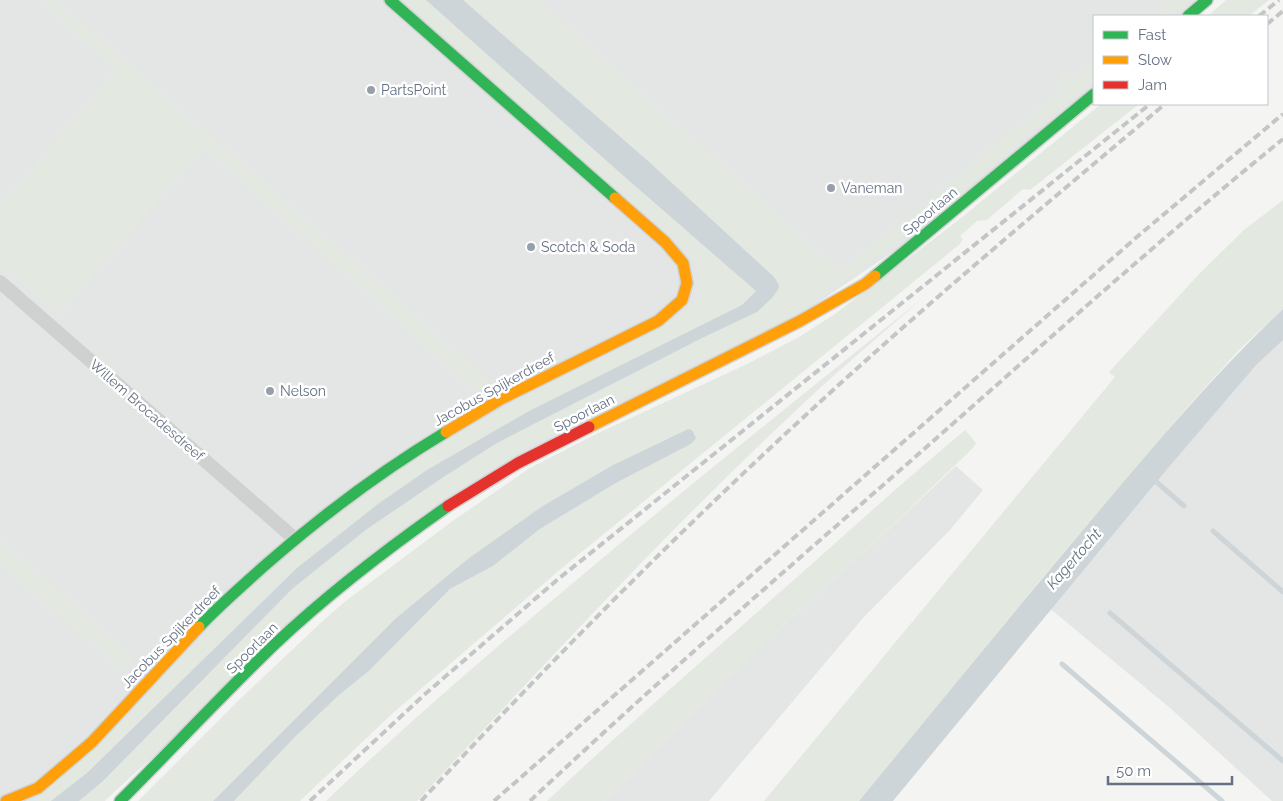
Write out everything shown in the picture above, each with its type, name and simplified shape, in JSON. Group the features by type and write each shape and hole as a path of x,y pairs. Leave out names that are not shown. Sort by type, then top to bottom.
{"street":[{"name":"Jacobus Spijkerdreef","path":"6,801 38,788 92,742 217,608 294,538 365,485 408,454 501,399 658,321 682,300 687,283 683,263 665,242 390,0"},
{"path":"1189,15 1207,0"},
{"name":"Spoorlaan","path":"120,801 276,643 356,574 402,538 453,503 518,464 800,321 865,284 1093,95"},
{"name":"Willem Brocadesdreef","path":"0,282 294,538"}],"shaded area":[{"path":"0,0 1203,0 1184,15 1093,15 1093,91 931,226 794,319 405,531 104,801 0,801"},
{"path":"39,0 54,0 488,380 477,392 205,147 59,314 0,266 0,206 117,70"},
{"path":"401,0 426,0 756,291 742,305 531,410 427,470 378,504 297,568 87,773 51,801 33,801 82,757 244,591 300,542 431,447 680,314 694,303 701,283 696,262 673,239"},
{"path":"463,0 536,0 841,272 1065,87 1057,77 1064,69 1073,77 1093,62 1093,81 910,235 823,296 788,318 520,451 378,543 331,580 266,640 105,801 79,801 103,781 292,589 367,529 497,443 704,337 757,312 774,277 648,161"},
{"path":"1173,0 1190,0 1171,15 1153,15"},
{"path":"1226,0 1269,0 1250,15 1209,15"},
{"path":"1100,105 1138,105 1030,190 1023,189 987,220 977,221 960,236 963,239 960,244 562,568 394,712 300,801 234,801 295,737 338,696 370,670 450,589 493,566 540,529 616,483 691,444 688,429 611,466 541,507 469,558 396,618 213,801 138,801 239,700 326,618 347,600 454,520 530,468 592,436 747,364 799,337 835,314 956,222"},
{"path":"1283,200 1283,309 1239,350 1191,403 1042,578 859,801 764,801 1115,377 1109,372 1201,272 1244,230"},
{"path":"923,298 818,390 704,499 417,801 326,801 417,717 542,609 703,475"},
{"path":"1283,331 1283,801 1272,801 1170,708 1036,597"},
{"path":"965,430 976,443 973,448 872,545 787,621 604,801 547,801 602,749"},
{"path":"956,466 983,490 950,530 863,618 709,801 604,801 787,621"},
{"path":"0,539 134,660 121,669 0,563"}],"water":[{"path":"426,0 463,0 648,161 774,277 779,288 772,298 757,312 704,337 497,443 367,529 292,589 103,781 79,801 51,801 87,773 297,568 378,504 427,470 529,411 742,305 756,291"},
{"name":"Kagertocht","path":"1283,309 1283,340 1257,364 1168,468 893,801 859,801 1155,445 1230,362"},
{"path":"688,429 692,430 696,438 691,444 616,483 540,529 493,566 450,589 370,670 338,696 295,737 234,801 213,801 396,618 469,558 541,507 611,466"}],"waterway":[{"path":"1152,478 1184,506"},
{"path":"1213,531 1283,592"},
{"path":"1110,613 1283,761"},
{"path":"1062,664 1222,801"}],"railway":[{"path":"1260,15 1279,0"},
{"path":"1268,23 1283,11"},
{"path":"310,801 424,695 557,580 1149,105"},
{"path":"421,801 610,603 758,460 940,295 1164,105"},
{"path":"494,801 1138,236 1283,114"},
{"path":"530,801 763,590 1140,260 1283,139"}],"traffic: fast":[{"path":"390,0 615,198"},
{"path":"1189,15 1207,0"},
{"path":"875,276 1093,95"},
{"path":"199,627 222,604 306,530 375,479 446,432"},
{"path":"120,801 295,625 359,572 448,506"}],"traffic: slow":[{"path":"446,432 501,399 658,321 682,300 687,283 683,263 665,242 615,198"},
{"path":"589,427 800,321 865,284 875,276"},
{"path":"6,801 38,788 92,742 199,627"}],"traffic: jam":[{"path":"448,506 518,463 589,427"}],"place":[{"name":"PartsPoint","path":"371,90"},
{"name":"Vaneman","path":"831,188"},
{"name":"Scotch & Soda","path":"531,247"},
{"name":"Nelson","path":"270,391"}]}
